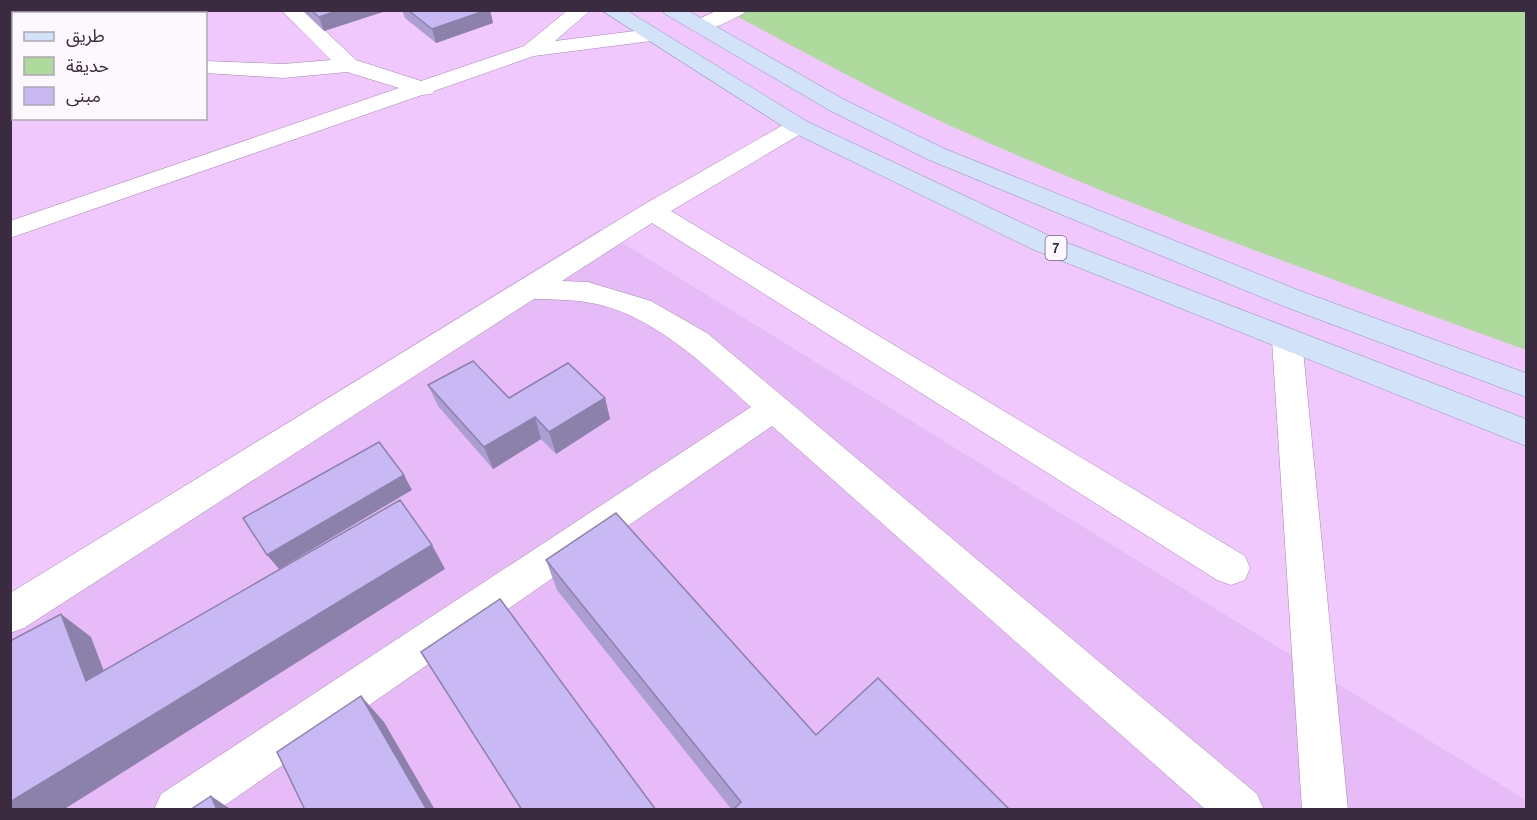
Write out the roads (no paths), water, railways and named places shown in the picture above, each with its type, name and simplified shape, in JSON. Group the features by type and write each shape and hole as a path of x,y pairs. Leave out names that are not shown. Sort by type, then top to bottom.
{"main road":[{"name":"7","path":"611,10 798,126 1042,243 1527,433"},
{"path":"672,10 837,105 936,154 1293,299 1527,385"}],"street":[{"path":"291,10 348,65"},
{"path":"531,50 581,10"},
{"path":"699,26 736,10"},
{"path":"10,230 531,50 651,35"},
{"path":"207,67 283,71 348,65 424,88"},
{"path":"10,615 652,211 798,126"},
{"path":"652,211 1231,568"},
{"path":"528,289 588,291 640,308 696,341 1241,810"},
{"path":"1287,340 1326,810"},
{"path":"177,810 774,408"}]}
